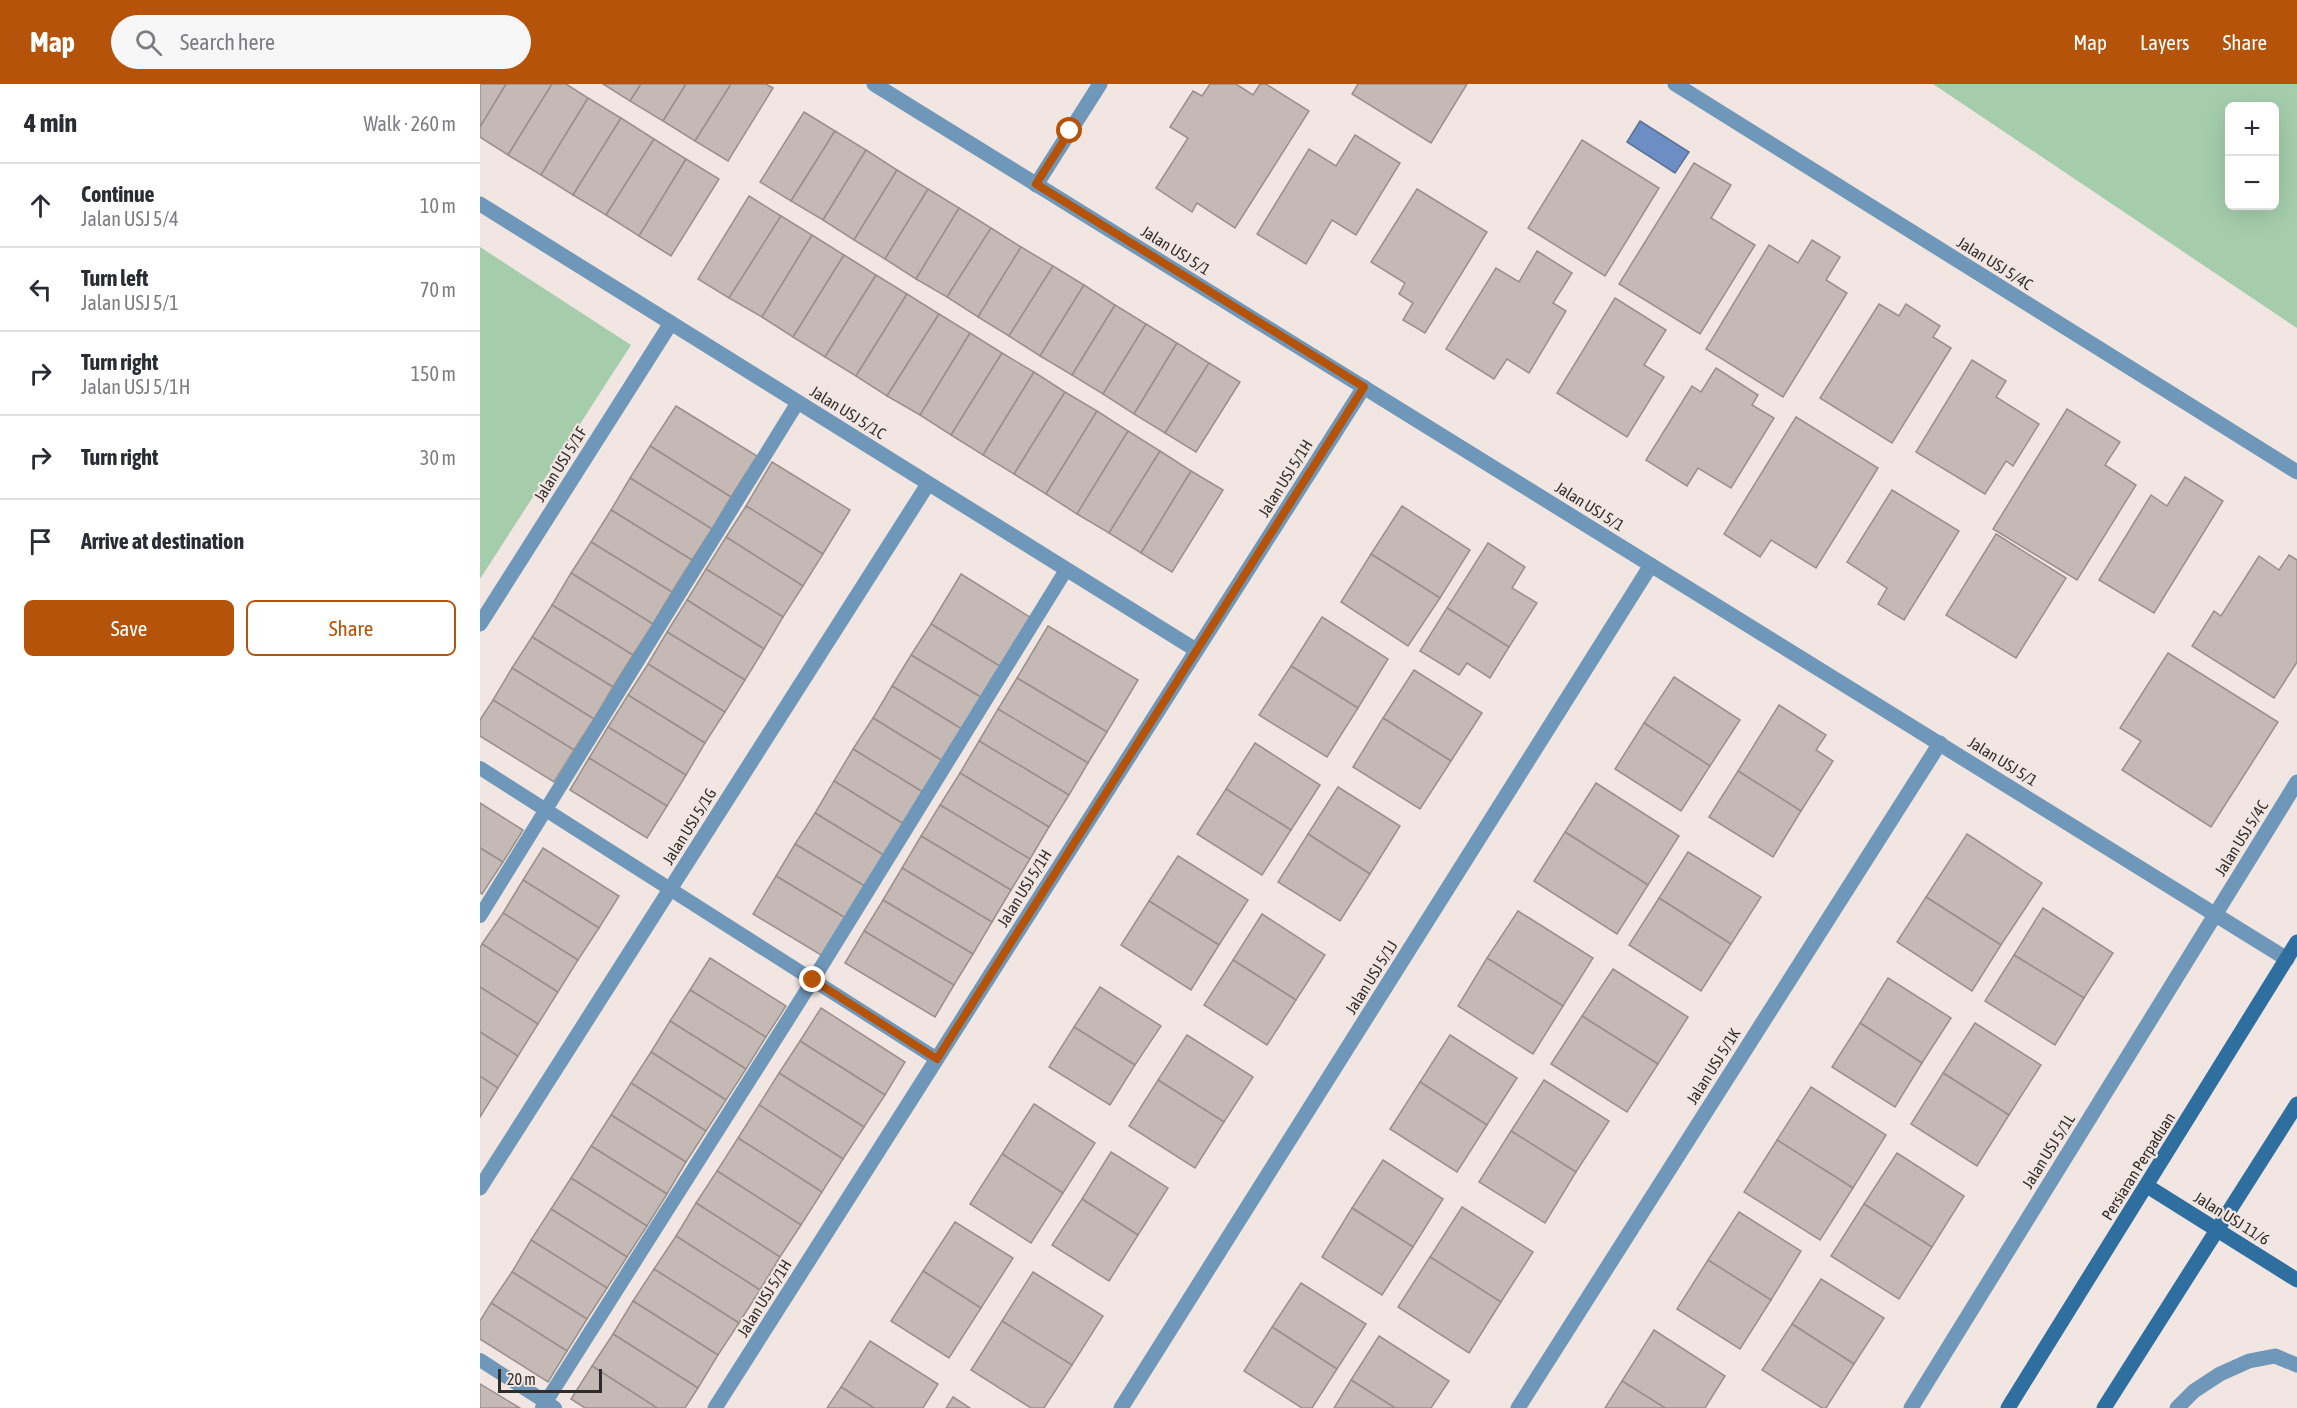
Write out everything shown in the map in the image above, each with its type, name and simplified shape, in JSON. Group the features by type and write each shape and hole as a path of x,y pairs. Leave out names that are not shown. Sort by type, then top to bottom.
{"main road":[{"name":"Persiaran Perpaduan","path":"2008,1408 2297,942"},
{"path":"2104,1408 2297,1104"},
{"name":"Jalan USJ 11/6","path":"2147,1186 2297,1280"}],"street":[{"name":"Jalan USJ 5/1","path":"874,84 2287,959"},
{"path":"1036,184 1100,84"},
{"name":"Jalan USJ 5/4C","path":"1675,84 2297,472"},
{"name":"Jalan USJ 5/1C","path":"480,204 1196,651"},
{"name":"Jalan USJ 5/1F","path":"480,624 671,323"},
{"name":"Jalan USJ 5/1H","path":"716,1408 1364,387"},
{"name":"Jalan USJ 5/1G","path":"480,1188 928,484"},
{"name":"Jalan USJ 5/1J","path":"1121,1408 1651,565"},
{"name":"Jalan USJ 5/1K","path":"1518,1408 1940,743"},
{"name":"Jalan USJ 5/4C","path":"2215,913 2297,782"},
{"name":"Jalan USJ 5/1L","path":"1911,1408 2215,913"},
{"path":"2177,1408 2194,1391 2220,1374 2249,1362 2275,1356 2297,1365"}],"lane":[{"path":"480,916 798,402"},
{"path":"480,1360 548,1406 1066,570"},
{"path":"480,768 937,1059"}],"green space":[{"path":"1933,84 2297,84 2297,328"},
{"path":"480,247 631,345 480,579"}],"water":[{"path":"1640,121 1689,152 1675,173 1627,142"}],"building":[{"path":"480,84 506,84 480,127"},
{"path":"506,84 552,84 508,155 480,137 480,127"},
{"path":"552,84 566,84 588,98 541,175 508,155"},
{"path":"603,84 641,84 630,101"},
{"path":"641,84 686,84 663,121 630,101"},
{"path":"686,84 731,84 695,141 663,121"},
{"path":"731,84 766,84 773,88 728,161 695,141"},
{"path":"1210,84 1236,84 1253,95 1260,84 1266,84 1309,111 1235,228 1197,203 1192,212 1156,188 1188,138 1170,127 1193,91 1202,96"},
{"path":"1358,84 1467,84 1431,143 1352,94"},
{"path":"588,98 621,118 573,195 541,175"},
{"path":"804,112 835,131 791,201 760,182"},
{"path":"621,118 654,139 606,215 573,195"},
{"path":"835,131 866,150 823,220 791,201"},
{"path":"1355,135 1400,163 1356,235 1332,220 1306,264 1257,234 1309,149 1336,166"},
{"path":"654,139 686,159 639,236 606,215"},
{"path":"1582,140 1659,188 1605,276 1528,228"},
{"path":"866,150 897,170 854,240 823,220"},
{"path":"686,159 719,179 671,256 639,236"},
{"path":"1694,163 1731,185 1711,218 1755,245 1700,334 1619,284"},
{"path":"897,170 928,189 885,259 854,240"},
{"path":"928,189 959,208 916,279 885,259"},
{"path":"1417,189 1487,232 1425,333 1403,320 1413,303 1399,294 1405,283 1371,262"},
{"path":"749,196 781,216 729,298 698,279"},
{"path":"959,208 991,228 947,297 916,279"},
{"path":"781,216 812,235 762,317 729,298"},
{"path":"991,228 1021,247 978,317 947,297"},
{"path":"812,235 844,255 793,337 762,317"},
{"path":"1812,240 1840,257 1826,280 1847,293 1783,397 1706,349 1769,245 1798,263"},
{"path":"1021,247 1053,266 1009,336 978,317"},
{"path":"1537,251 1572,273 1553,303 1566,311 1529,373 1507,359 1494,379 1446,349 1496,268 1519,282"},
{"path":"844,255 876,275 825,357 793,337"},
{"path":"1053,266 1084,285 1040,356 1009,336"},
{"path":"876,275 907,294 856,376 825,357"},
{"path":"1084,285 1115,305 1072,375 1040,356"},
{"path":"907,294 939,314 887,396 856,376"},
{"path":"1615,298 1666,330 1644,365 1664,377 1627,437 1557,393"},
{"path":"1879,304 1899,316 1906,304 1940,326 1933,337 1951,348 1892,443 1820,398"},
{"path":"1115,305 1146,324 1103,394 1072,375"},
{"path":"939,314 970,333 920,415 887,396"},
{"path":"1146,324 1177,343 1134,414 1103,394"},
{"path":"970,333 1002,353 951,435 920,415"},
{"path":"1177,343 1209,363 1165,433 1134,414"},
{"path":"1002,353 1034,372 983,455 951,435"},
{"path":"1972,360 2006,381 1996,397 2039,424 2013,466 2006,461 1985,494 1916,452"},
{"path":"1209,363 1240,382 1196,452 1165,433"},
{"path":"1716,368 1758,395 1752,405 1774,418 1731,488 1698,468 1687,486 1646,460 1692,386 1701,392"},
{"path":"1034,372 1065,392 1014,474 983,455"},
{"path":"1065,392 1097,411 1046,494 1014,474"},
{"path":"676,406 757,456 731,497 650,446"},
{"path":"2067,409 2120,442 2105,465 2136,485 2077,580 1993,529"},
{"path":"1097,411 1128,431 1077,514 1046,494"},
{"path":"1796,417 1878,468 1816,568 1771,540 1760,557 1724,534"},
{"path":"1128,431 1160,451 1109,533 1077,514"},
{"path":"650,446 731,497 712,529 630,478"},
{"path":"1160,451 1191,471 1141,553 1109,533"},
{"path":"772,462 850,510 823,554 746,506"},
{"path":"1191,471 1223,490 1172,572 1141,553"},
{"path":"2185,477 2223,501 2154,613 2099,580 2151,495 2167,506"},
{"path":"630,478 712,529 692,560 611,510"},
{"path":"1892,490 1959,531 1904,620 1878,604 1887,588 1847,562"},
{"path":"746,506 823,554 803,586 726,537"},
{"path":"1402,506 1470,550 1440,598 1371,554"},
{"path":"611,510 692,560 672,592 591,542"},
{"path":"1996,534 2066,578 2016,658 1946,615"},
{"path":"726,537 803,586 783,617 706,569"},
{"path":"591,542 672,592 653,624 571,573"},
{"path":"1488,543 1525,567 1512,588 1537,603 1509,647 1447,608"},
{"path":"1371,554 1440,598 1408,646 1341,602"},
{"path":"2289,555 2297,560 2297,662 2274,698 2192,646 2214,611 2221,616 2259,556 2279,570"},
{"path":"706,569 783,617 764,649 687,600"},
{"path":"571,573 653,624 633,655 552,605"},
{"path":"961,574 1033,619 1003,668 931,624"},
{"path":"687,600 764,649 745,680 667,632"},
{"path":"552,605 633,655 613,687 532,637"},
{"path":"1447,608 1509,647 1490,678 1467,663 1459,675 1420,651"},
{"path":"1322,617 1388,659 1358,708 1291,666"},
{"path":"931,624 1003,668 984,699 911,655"},
{"path":"1048,626 1138,680 1107,732 1017,678"},
{"path":"667,632 745,680 725,712 648,664"},
{"path":"532,637 613,687 594,719 512,668"},
{"path":"2168,653 2278,722 2211,827 2122,770 2141,741 2120,728"},
{"path":"911,655 984,699 965,731 892,686"},
{"path":"648,664 725,712 705,743 628,695"},
{"path":"1291,666 1358,708 1327,757 1259,715"},
{"path":"512,668 594,719 574,750 493,700"},
{"path":"1414,670 1482,713 1451,761 1383,718"},
{"path":"1674,677 1740,720 1710,766 1644,723"},
{"path":"1017,678 1107,732 1088,763 998,709"},
{"path":"892,686 965,731 946,763 873,718"},
{"path":"628,695 705,743 686,775 608,727"},
{"path":"493,700 574,750 554,782 480,736 480,720"},
{"path":"1779,705 1826,735 1816,750 1833,761 1801,811 1738,771"},
{"path":"998,709 1088,763 1069,795 979,741"},
{"path":"873,718 946,763 926,794 853,749"},
{"path":"1383,718 1451,761 1420,809 1353,767"},
{"path":"1644,723 1710,766 1681,811 1615,769"},
{"path":"608,727 686,775 667,806 589,758"},
{"path":"979,741 1069,795 1049,827 960,773"},
{"path":"1255,743 1320,785 1291,830 1226,789"},
{"path":"853,749 926,794 907,826 834,781"},
{"path":"589,758 667,806 647,838 570,790"},
{"path":"1738,771 1801,811 1773,857 1709,817"},
{"path":"960,773 1049,827 1030,859 940,805"},
{"path":"834,781 907,826 887,857 815,813"},
{"path":"1596,783 1679,836 1648,885 1565,832"},
{"path":"1338,787 1400,826 1370,874 1308,834"},
{"path":"1226,789 1291,830 1262,875 1197,834"},
{"path":"480,803 523,830 503,862 480,848"},
{"path":"940,805 1030,859 1011,890 921,836"},
{"path":"815,813 887,857 868,888 795,844"},
{"path":"1565,832 1648,885 1617,934 1534,881"},
{"path":"1308,834 1370,874 1340,921 1278,882"},
{"path":"1967,834 2042,883 2001,945 1926,897"},
{"path":"921,836 1011,890 992,922 902,868"},
{"path":"795,844 868,888 849,920 776,876"},
{"path":"480,848 503,862 482,894 480,893"},
{"path":"543,848 619,896 599,928 523,880"},
{"path":"1688,852 1761,897 1731,944 1659,898"},
{"path":"1178,856 1248,900 1219,945 1149,901"},
{"path":"902,868 992,922 973,954 883,900"},
{"path":"776,876 849,920 826,958 753,914"},
{"path":"523,880 599,928 578,960 503,913"},
{"path":"1926,897 2001,945 1972,991 1897,942"},
{"path":"1659,898 1731,944 1701,991 1629,945"},
{"path":"883,900 973,954 954,985 864,931"},
{"path":"1149,901 1219,945 1191,990 1121,945"},
{"path":"2043,908 2113,953 2084,998 2014,955"},
{"path":"1518,911 1593,958 1563,1006 1487,958"},
{"path":"503,913 578,960 558,992 482,944"},
{"path":"1262,914 1325,955 1296,1000 1233,960"},
{"path":"864,931 954,985 935,1017 845,963"},
{"path":"482,944 558,992 538,1024 480,987 480,948"},
{"path":"2014,955 2084,998 2055,1045 1985,1001"},
{"path":"710,958 786,1006 766,1037 690,990"},
{"path":"1487,958 1563,1006 1533,1054 1458,1006"},
{"path":"1233,960 1296,1000 1267,1045 1204,1005"},
{"path":"1613,969 1688,1017 1658,1064 1582,1016"},
{"path":"1888,978 1951,1018 1922,1063 1860,1023"},
{"path":"480,987 538,1024 518,1056 480,1032"},
{"path":"1100,987 1161,1026 1135,1065 1074,1027"},
{"path":"690,990 766,1037 746,1069 670,1021"},
{"path":"821,1008 905,1062 885,1095 800,1041"},
{"path":"1582,1016 1658,1064 1627,1112 1551,1064"},
{"path":"670,1021 746,1069 726,1100 651,1052"},
{"path":"1860,1023 1922,1063 1895,1107 1832,1067"},
{"path":"1975,1023 2041,1065 2009,1115 1943,1073"},
{"path":"1074,1027 1135,1065 1110,1105 1049,1067"},
{"path":"480,1032 518,1056 498,1088 480,1076"},
{"path":"1187,1035 1253,1077 1224,1122 1158,1080"},
{"path":"1450,1035 1517,1078 1487,1125 1420,1082"},
{"path":"800,1041 885,1095 864,1127 779,1073"},
{"path":"651,1052 726,1100 706,1131 631,1083"},
{"path":"779,1073 864,1127 843,1159 759,1105"},
{"path":"1943,1073 2009,1115 1977,1166 1911,1124"},
{"path":"480,1076 498,1088 480,1117"},
{"path":"1158,1080 1224,1122 1195,1168 1129,1126"},
{"path":"1544,1080 1609,1121 1576,1172 1511,1131"},
{"path":"1420,1082 1487,1125 1457,1172 1390,1129"},
{"path":"631,1083 706,1131 686,1162 611,1115"},
{"path":"1811,1087 1886,1135 1853,1188 1777,1140"},
{"path":"1034,1104 1095,1143 1063,1193 1002,1154"},
{"path":"759,1105 843,1159 822,1192 738,1138"},
{"path":"611,1115 686,1162 667,1194 591,1146"},
{"path":"1511,1131 1576,1172 1545,1223 1479,1182"},
{"path":"738,1138 822,1192 801,1225 717,1171"},
{"path":"1777,1140 1853,1188 1820,1240 1744,1192"},
{"path":"591,1146 667,1194 647,1226 571,1178"},
{"path":"1111,1152 1168,1188 1138,1235 1082,1199"},
{"path":"1897,1153 1964,1196 1932,1247 1864,1204"},
{"path":"1002,1154 1063,1193 1031,1243 970,1204"},
{"path":"1383,1160 1443,1199 1413,1247 1352,1208"},
{"path":"717,1171 801,1225 780,1257 696,1203"},
{"path":"571,1178 647,1226 627,1257 551,1209"},
{"path":"1082,1199 1138,1235 1109,1281 1052,1245"},
{"path":"696,1203 780,1257 760,1290 676,1236"},
{"path":"1864,1204 1932,1247 1899,1299 1831,1256"},
{"path":"1462,1207 1533,1252 1501,1302 1430,1257"},
{"path":"1352,1208 1413,1247 1382,1295 1322,1257"},
{"path":"551,1209 627,1257 607,1288 531,1240"},
{"path":"1739,1212 1801,1251 1771,1300 1708,1260"},
{"path":"955,1222 1013,1258 981,1308 923,1271"},
{"path":"676,1236 760,1290 739,1323 654,1269"},
{"path":"531,1240 607,1288 587,1319 512,1272"},
{"path":"1430,1257 1501,1302 1469,1353 1398,1307"},
{"path":"1708,1260 1771,1300 1740,1349 1677,1309"},
{"path":"654,1269 739,1323 718,1355 633,1301"},
{"path":"923,1271 981,1308 949,1358 891,1321"},
{"path":"512,1272 587,1319 567,1351 491,1303"},
{"path":"1033,1272 1103,1316 1072,1365 1002,1321"},
{"path":"1821,1279 1884,1318 1854,1364 1792,1324"},
{"path":"1301,1283 1366,1324 1337,1369 1272,1327"},
{"path":"633,1301 718,1355 698,1388 613,1334"},
{"path":"491,1303 567,1351 548,1382 480,1339 480,1321"},
{"path":"1002,1321 1072,1365 1044,1408 1031,1408 971,1370"},
{"path":"1792,1324 1854,1364 1826,1408 1822,1408 1762,1370"},
{"path":"1272,1327 1337,1369 1312,1408 1302,1408 1244,1371"},
{"path":"1654,1330 1725,1376 1705,1408 1665,1408 1622,1381"},
{"path":"613,1334 698,1388 685,1408 657,1408 592,1366"},
{"path":"1379,1336 1449,1381 1431,1408 1395,1408 1351,1380"},
{"path":"870,1341 938,1384 923,1408 874,1408 841,1387"},
{"path":"592,1366 657,1408 585,1408 571,1399"},
{"path":"1351,1380 1395,1408 1334,1408"},
{"path":"1622,1381 1665,1408 1605,1408"},
{"path":"480,1384 520,1408 480,1408"},
{"path":"841,1387 874,1408 827,1408"},
{"path":"953,1397 970,1408 946,1408"}],"route":[{"path":"813,980 937,1059 1364,387 1036,184 1070,131"}]}
